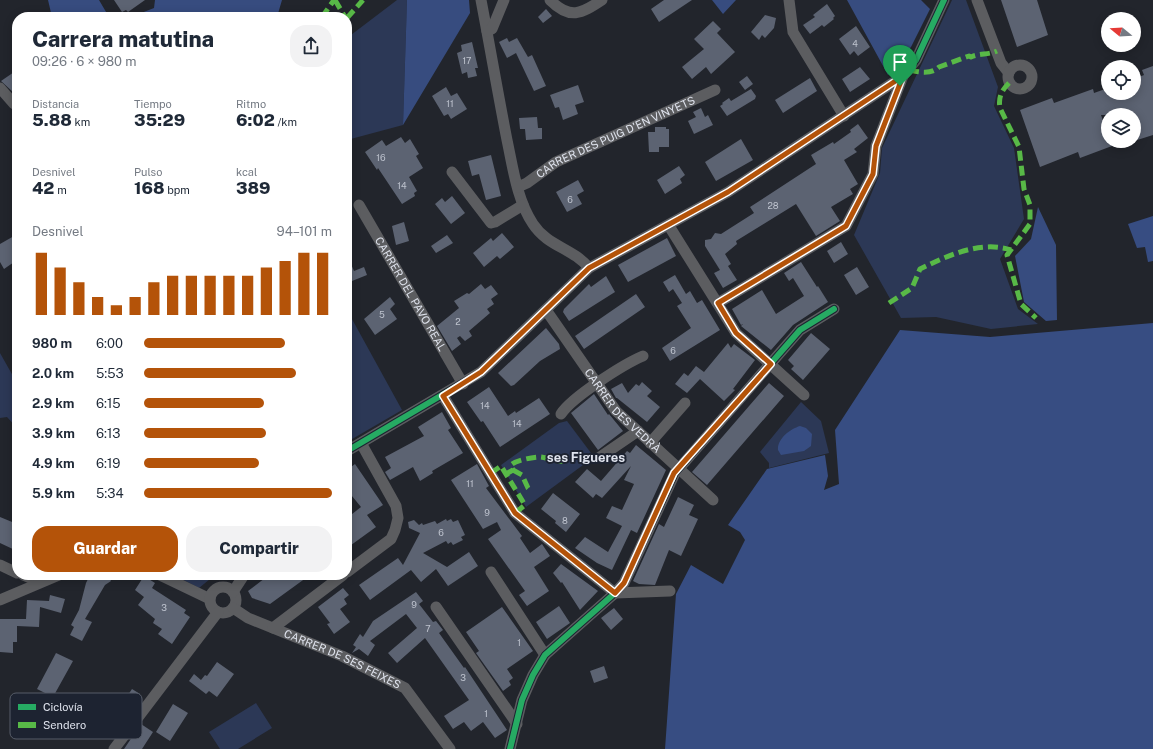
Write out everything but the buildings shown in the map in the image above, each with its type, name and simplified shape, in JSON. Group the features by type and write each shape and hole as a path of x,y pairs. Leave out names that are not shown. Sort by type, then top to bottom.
{"street":[{"path":"481,0 502,117 523,205 541,234 552,244 579,258 589,268"},
{"path":"487,30 492,30 504,0"},
{"path":"550,0 566,13 583,12 602,0"},
{"path":"789,0 794,32 844,116"},
{"path":"352,448 443,396 481,372 589,268 630,245 669,226 728,192 903,76 916,60 944,0"},
{"path":"977,0 1002,63 1008,73"},
{"path":"718,303 846,226 873,174 876,146 903,76"},
{"path":"0,88 12,102"},
{"name":"CARRER DES PUIG D'EN VINYETS","path":"518,186 527,183 556,162 715,90"},
{"path":"452,172 491,223 496,222 523,205"},
{"name":"CARRER DEL PAVO REAL","path":"359,205 463,384"},
{"path":"669,226 736,333 804,395"},
{"path":"510,749 522,700 533,675 545,655 615,593 624,583 674,473 800,330 834,309"},
{"name":"CARRER DES VEDRÀ","path":"546,310 616,411 712,500"},
{"path":"561,414 566,406 596,384 643,356"},
{"path":"443,396 515,513 615,593 670,591"},
{"path":"650,443 685,403"},
{"path":"600,457 638,432"},
{"path":"352,568 390,539 395,530 398,518 396,506 361,443"},
{"path":"0,565 12,571"},
{"path":"491,572 545,655"},
{"path":"35,580 40,582"},
{"path":"0,600 45,580"},
{"path":"170,580 210,599"},
{"path":"233,592 241,580"},
{"path":"273,628 336,580"},
{"path":"221,588 233,592 236,600 233,608 226,613 218,612 212,607 210,599 214,592 221,588"},
{"path":"436,607 517,724"},
{"name":"CARRER DE SES FEIXES","path":"233,608 248,618 342,656 405,688 450,749"},
{"path":"142,713 218,612"},
{"path":"114,749 122,739"}],"shaded area":[{"path":"48,0 99,0 106,12 51,12"},
{"path":"155,0 282,0 278,12 144,12 154,8"},
{"path":"397,0 407,0 403,125 352,139 352,34"},
{"path":"407,0 469,0 470,13 403,125"},
{"path":"712,0 736,0 723,14"},
{"path":"847,0 921,0 930,9 911,47 888,75"},
{"path":"952,0 966,0 998,87 994,106 1014,148 1024,219 1000,259 1018,309 1038,324 991,329 936,317 901,318 854,235 880,173 882,148"},
{"path":"1038,207 1056,245 1057,320 1046,321 1024,302 1015,256 1031,239"},
{"path":"1153,216 1153,261 1148,262 1145,247 1137,248 1128,224"},
{"path":"352,319 402,410 352,439"},
{"path":"1153,323 1153,749 665,749 676,594 691,565 723,584 745,540 740,532 728,525 767,469 825,455 828,476 824,490 839,484 835,430 900,330 990,337"},
{"path":"0,353 12,374 12,422 7,417 0,418"},
{"path":"801,402 821,421 829,453 769,468 769,463 760,452"},
{"path":"567,421 594,457 526,507 501,465 559,423"},
{"path":"800,426 806,428 812,434 811,446 804,451 781,455 778,450 778,446 782,438 792,429"},
{"path":"184,580 209,580 199,588"},
{"path":"256,703 272,728 238,749 220,749 209,732"}],"marked path":[{"path":"326,12 334,0"},
{"path":"335,0 342,12"},
{"path":"352,12 363,0"},
{"path":"909,70 929,72 969,56 971,57 997,51"},
{"path":"1009,83 1001,94 1000,108 1019,147 1024,189 1030,205 1030,224 1007,255 1021,304 1036,318"},
{"path":"889,303 912,288 920,269 941,259 976,248 999,247 1011,250"},
{"path":"506,474 513,470 511,465 513,463 525,459 541,457 563,461"},
{"path":"491,473 501,466 525,505 515,513"},
{"path":"513,470 522,475 531,491"}],"cycle path":[{"path":"352,448 481,372 589,268 728,192 903,76 916,60 944,0"},
{"path":"510,749 522,700 533,675 545,655 615,593 624,583 675,473 800,330 834,309"}],"district":[{"name":"ses Figueres","path":"586,457"}],"route":[{"path":"903,76 900,86 876,146 873,174 846,226 718,303 736,333 771,364 686,462 674,473 624,583 615,593 515,513 443,396 481,372 589,268 630,245 669,226 728,192 779,160 903,76"}]}
